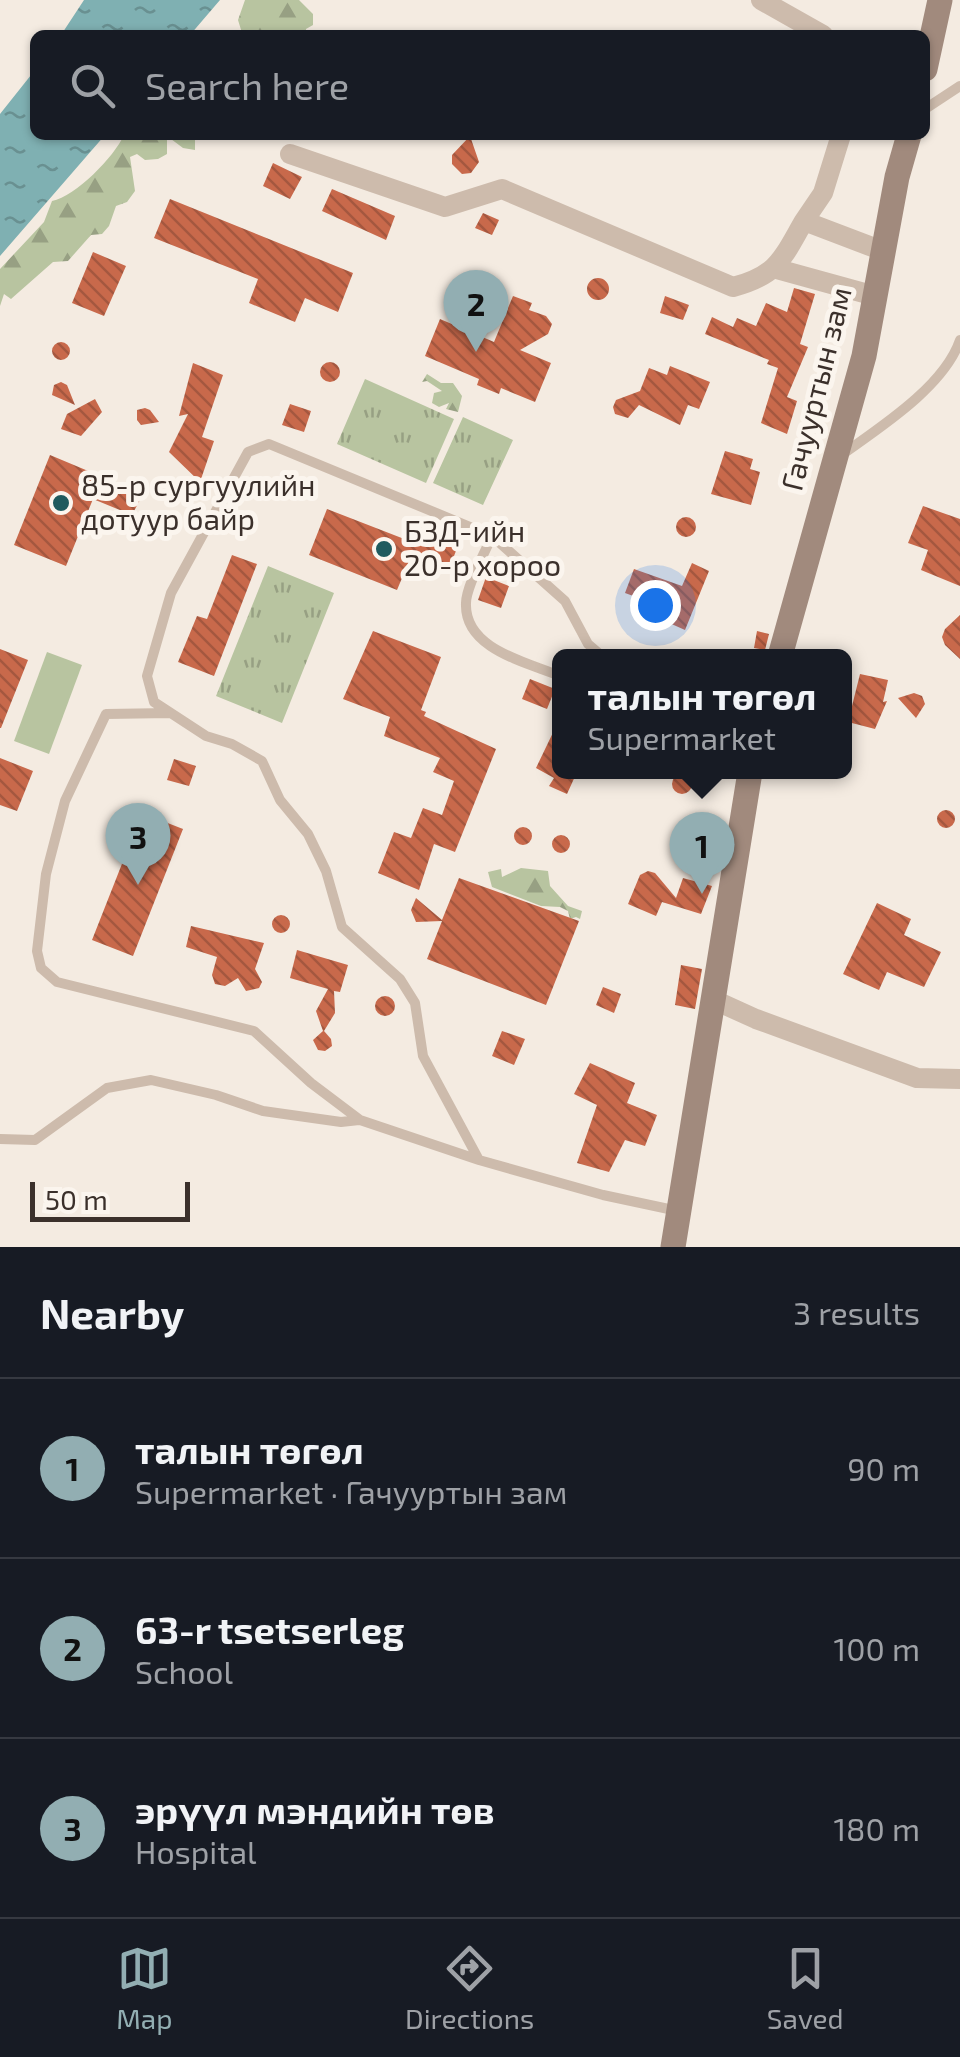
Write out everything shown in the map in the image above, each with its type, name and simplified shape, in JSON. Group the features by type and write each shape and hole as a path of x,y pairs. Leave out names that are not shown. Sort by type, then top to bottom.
{"main road":[{"path":"930,46 940,0"},
{"name":"Гачууртын зам","path":"782,649 864,356 897,177 908,140"},
{"path":"673,1247 749,779"}],"street":[{"path":"761,0 814,30"},
{"path":"290,154 445,207 502,189 733,287 777,269 823,194 839,140"},
{"path":"804,221 884,251"},
{"path":"777,269 875,296"},
{"path":"712,998 756,1020 918,1078 960,1080"}],"lane":[{"path":"930,106 960,86"},
{"path":"835,460 904,410 942,370 960,340"},
{"path":"478,1160 423,1056 415,1003 400,978 342,928 326,870 314,846 280,800 262,761 232,744 206,736 154,702 147,676 170,593 248,452 269,444 492,536 565,602 594,649"},
{"path":"492,536 466,602 475,634 496,650 552,673"},
{"path":"171,714 106,714 65,802 46,874 37,951 42,968 57,982 254,1031 360,1120 603,1196 679,1211"},
{"path":"0,1139 35,1140 107,1088 151,1080 216,1094 263,1111 341,1122 360,1120"}],"green space":[{"path":"245,0 299,0 313,14 313,25 306,30 241,30 238,20"},
{"path":"121,140 167,140 167,154 158,159 145,160 137,154 130,157 135,191 127,202 116,206 102,234 91,235 68,261 53,262 11,299 4,294 0,306 0,269 44,222 52,201 72,192 112,154"},
{"path":"172,140 195,140 195,150 183,148"},
{"path":"427,374 441,383 453,383 462,396 458,412 446,409 449,403 439,407 432,403 434,393 442,391 422,382"},
{"path":"365,379 454,419 426,483 337,444"},
{"path":"463,417 513,440 483,505 433,483"},
{"path":"268,566 334,593 282,723 216,696"},
{"path":"47,652 82,665 49,754 14,741"},
{"path":"521,868 548,871 550,886 568,906 582,911 580,919 570,919 568,911 560,907 541,906 492,887 488,872 501,869 502,877"}],"water":[{"path":"84,0 220,0 194,30 64,30"},
{"path":"30,76 30,140 101,140 0,256 0,114"}],"building":[{"path":"466,140 471,140 479,162 471,173 462,174 452,164 452,155"},
{"path":"273,163 302,177 290,199 263,186"},
{"path":"332,189 395,216 386,240 322,211"},
{"path":"170,199 353,273 338,312 305,298 295,322 249,303 258,279 154,238"},
{"path":"483,213 499,220 492,235 475,228"},
{"path":"93,252 126,266 104,316 72,303"},
{"path":"598,278 606,281 606,297 598,300 590,297 587,289 590,281"},
{"path":"794,288 815,294 800,344 808,347 787,397 797,401 787,434 761,423 778,368 767,364 769,360 705,334 712,317 733,327 737,318 756,326 766,303 787,312"},
{"path":"513,296 532,303 529,310 546,316 552,324 548,334 520,350 551,363 535,402 501,388 499,394 477,385 479,379 425,356 440,319 494,342"},
{"path":"665,296 689,305 683,320 660,313"},
{"path":"61,342 70,351 61,360 52,351"},
{"path":"330,362 340,372 330,382 320,372"},
{"path":"193,363 223,375 202,437 214,441 200,482 169,452 188,414 179,416"},
{"path":"670,366 710,382 699,409 688,405 680,425 639,405 628,418 615,414 616,400 640,391 649,368 667,375"},
{"path":"54,385 67,385 75,405 52,395"},
{"path":"95,399 102,412 81,436 61,429 67,414"},
{"path":"290,404 311,411 304,432 282,425"},
{"path":"145,408 159,422 141,425 137,410"},
{"path":"725,451 753,459 750,469 760,472 751,505 711,494"},
{"name":"85-р сургуулийн дотуур байр","path":"50,455 143,494 132,515 93,499 66,566 14,545"},
{"path":"923,506 960,519 960,586 921,570 928,550 908,543"},
{"name":"БЗД-ийн 20-р хороо","path":"327,509 412,542 421,522 461,538 447,574 410,559 397,590 309,555"},
{"path":"686,517 696,527 686,537 676,527"},
{"path":"232,555 257,564 214,676 178,662 197,616 207,619"},
{"path":"692,563 709,571 685,630 667,622 672,610 625,593 634,569 682,586"},
{"path":"486,577 509,586 501,608 478,600"},
{"path":"960,615 960,659 942,637"},
{"path":"373,631 441,657 421,710 426,712 424,716 496,749 455,852 434,844 419,890 378,873 394,832 411,838 423,808 442,815 454,781 433,772 440,758 384,736 390,717 343,699"},
{"path":"757,631 769,634 765,649 754,648"},
{"path":"0,649 28,660 1,728 0,728"},
{"path":"860,674 888,680 883,702 887,701 875,729 852,723"},
{"path":"530,679 552,688 547,709 522,699"},
{"path":"914,693 922,696 925,704 916,718 898,698"},
{"path":"552,735 552,777 536,768"},
{"path":"0,758 33,771 17,811 0,805"},
{"path":"174,759 196,766 189,786 167,780"},
{"path":"553,779 574,779 567,794 549,786"},
{"path":"674,779 690,779 689,791 675,791"},
{"path":"946,810 955,819 946,828 937,819"},
{"path":"142,813 183,829 133,956 92,940"},
{"path":"523,827 532,836 523,845 514,836"},
{"path":"561,835 570,844 561,853 552,844"},
{"path":"655,873 676,898 683,878 712,886 701,914 662,902 656,916 628,904 640,875"},
{"path":"459,878 579,921 546,1005 427,959 442,921 416,922 411,910 416,898 442,920"},
{"path":"877,903 911,919 904,935 941,952 924,987 887,972 879,990 843,974"},
{"path":"281,915 290,924 281,933 272,924"},
{"path":"191,926 264,943 255,969 262,982 259,988 246,991 238,978 225,986 215,984 212,975 217,957 186,947"},
{"path":"297,950 348,965 340,992 334,991 335,1013 324,1031 332,1046 325,1051 318,1050 313,1040 323,1031 316,1011 328,989 290,978"},
{"path":"681,965 702,969 695,1009 675,1005"},
{"path":"603,987 621,994 614,1013 596,1005"},
{"path":"385,996 395,1006 385,1016 375,1006"},
{"path":"502,1031 525,1039 514,1065 492,1056"},
{"path":"590,1063 635,1083 627,1103 657,1115 645,1146 625,1140 609,1172 577,1163 597,1105 574,1094"}],"place":[{"name":"63-r tsetserleg","path":"476,352"},
{"name":"85-р сургуулийн дотуур байр","path":"61,503"},
{"name":"БЗД-ийн 20-р хороо","path":"384,549"},
{"name":"эрүүл мэндийн төв","path":"138,885"},
{"name":"талын төгөл","path":"702,894"}]}
